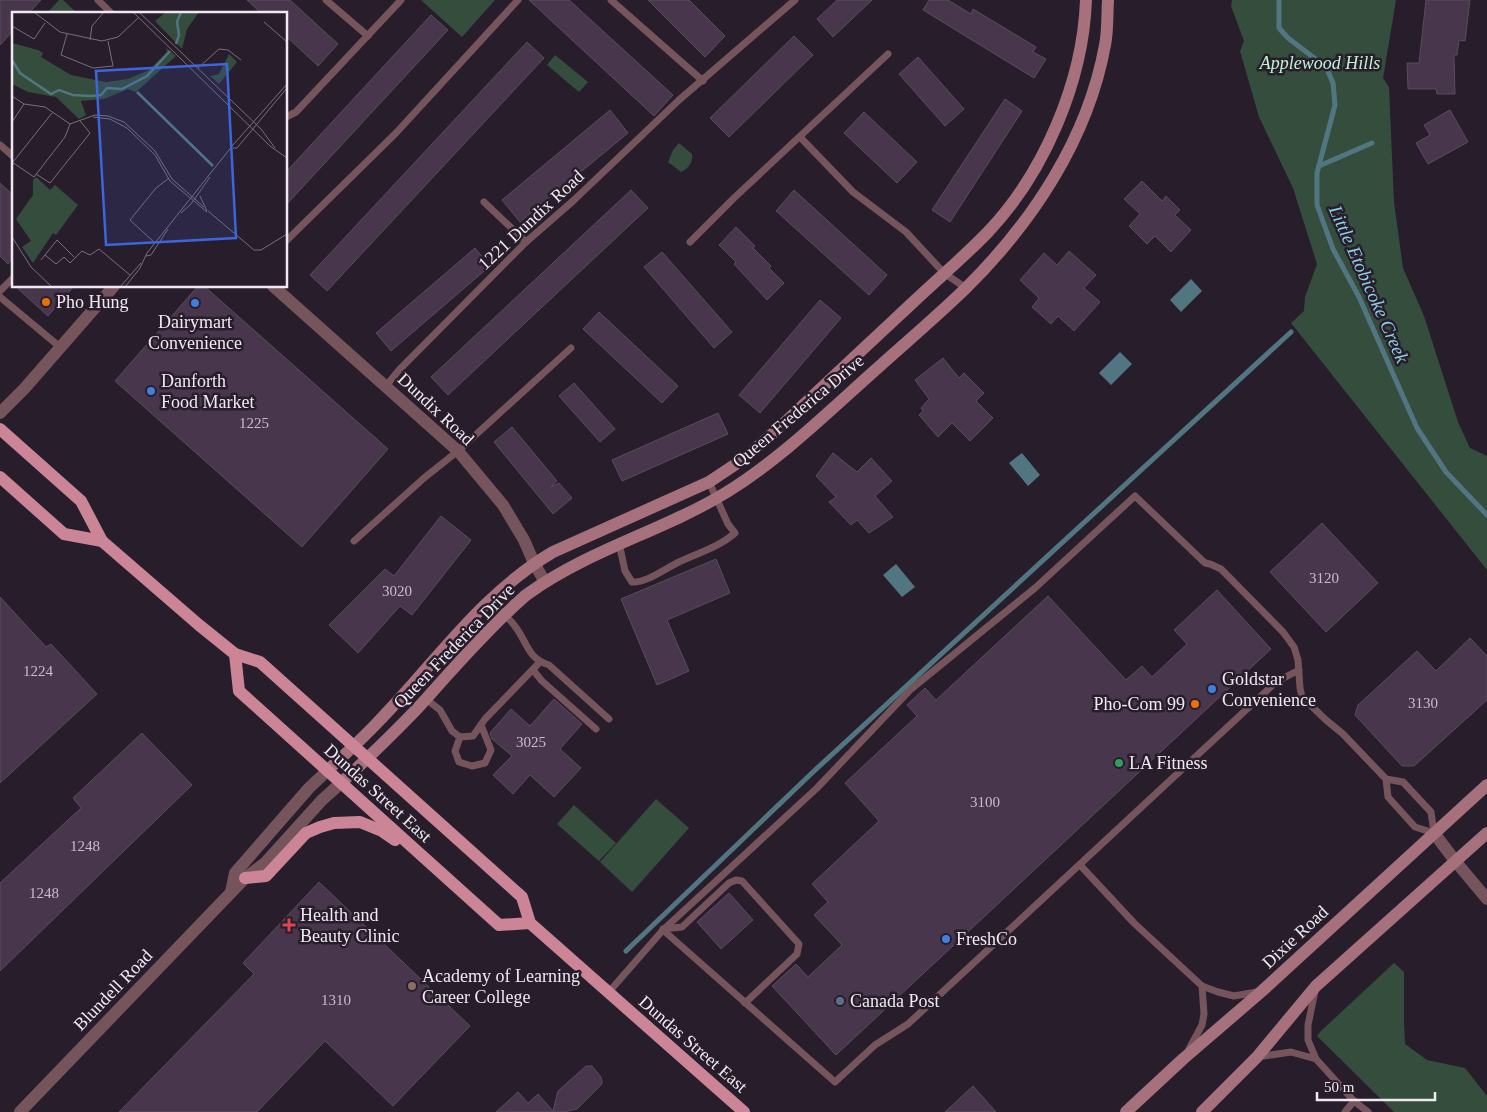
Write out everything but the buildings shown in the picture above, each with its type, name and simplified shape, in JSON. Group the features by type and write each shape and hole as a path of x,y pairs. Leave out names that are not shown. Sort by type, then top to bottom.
{"main road":[{"name":"Dundas Street East","path":"0,428 81,501 102,541 199,626 235,654 260,662 368,758 522,896 530,923 744,1112"},
{"path":"0,477 64,534 102,541"},
{"name":"Dundas Street East","path":"235,654 239,691 499,925 530,923"},
{"path":"245,878 266,876 306,833 334,823 360,822 372,826 407,849 421,855"}],"street":[{"name":"Queen Frederica Drive","path":"327,771 377,723 489,601 516,577 534,563 565,547 709,482 745,458 988,232 1019,194 1040,159 1059,120 1074,78 1083,37 1086,0"},
{"name":"Queen Frederica Drive","path":"341,783 392,736 450,671 525,596 562,572 619,543 678,519 744,481 794,443 966,288 1033,212 1071,145 1097,81 1106,43 1108,0"},
{"path":"0,413 15,399 112,288"},
{"name":"Dundix Road","path":"275,288 458,451 503,505 524,540 545,582"},
{"name":"Blundell Road","path":"231,893 235,873 309,788 327,771"},
{"name":"Blundell Road","path":"20,1112 245,878 265,863 322,800 341,783"},
{"name":"Dixie Road","path":"1126,1112 1183,1059 1262,991 1487,785"},
{"path":"1434,832 1487,899"},
{"path":"1202,1112 1257,1057 1316,986 1487,833"}],"lane":[{"path":"98,0 110,12"},
{"path":"326,0 368,36"},
{"path":"288,116 296,112 401,0"},
{"path":"288,239 396,133 518,0"},
{"path":"611,0 703,81"},
{"name":"1221 Dundix Road","path":"386,386 399,370 526,242 573,201 679,100 795,0"},
{"path":"690,242 734,198 888,54"},
{"path":"800,137 853,192 906,232 944,273 966,288"},
{"path":"0,145 12,155"},
{"path":"484,202 526,242"},
{"path":"0,291 12,279"},
{"path":"0,297 60,348"},
{"path":"354,541 424,478 458,451 571,348"},
{"path":"619,543 625,572 632,582 637,582 725,542 736,533 728,524 709,482"},
{"path":"608,992 663,930 817,788 910,690 1034,588 1135,496 1205,563 1221,568 1283,632 1294,647 1298,660 1302,697 1343,734 1386,779 1403,782 1431,812 1434,832 1416,827 1388,797 1386,779"},
{"path":"489,601 516,628 526,648 540,662 549,665 609,719"},
{"path":"426,699 440,710 452,731 460,738 473,736 540,662"},
{"path":"533,670 542,681 596,729"},
{"path":"663,930 835,1082 875,1044 908,1024 1276,682 1299,670"},
{"path":"460,738 455,751 459,762 472,766 485,763 491,750 481,725"},
{"path":"1080,865 1134,924 1202,986 1234,996 1262,991"},
{"path":"663,930 682,927 729,883 736,880 742,881 799,944 797,954 745,1003"},
{"path":"1183,1059 1202,1025 1204,1005 1202,986"},
{"path":"1316,986 1308,1025 1308,1040 1316,1059 1354,1101 1368,1112"},
{"path":"1257,1057 1290,1052 1316,1059"},
{"path":"1345,1112 1354,1101"}],"green space":[{"path":"59,0 63,0 76,12 48,12"},
{"path":"421,0 495,0 462,37"},
{"name":"Applewood Hills","path":"1232,0 1396,0 1383,78 1389,87 1394,202 1403,268 1424,316 1458,422 1470,448 1487,456 1487,570 1291,323 1304,311 1305,297 1317,264 1293,188 1259,117 1240,51 1244,41 1231,6"},
{"path":"555,55 588,82 579,92 547,65"},
{"path":"679,143 692,154 692,160 689,165 681,172 668,162 673,150"},
{"path":"656,799 689,828 632,892 600,862"},
{"path":"574,805 616,843 599,861 557,824"},
{"path":"1394,963 1404,972 1405,1044 1427,1060 1465,1068 1487,1096 1487,1112 1394,1112 1317,1036"}],"water":[{"path":"1191,279 1202,291 1181,312 1170,300"},
{"path":"1120,352 1132,364 1111,385 1099,373"},
{"path":"1022,453 1040,475 1028,486 1009,463"},
{"path":"896,564 915,587 902,597 883,575"}],"waterway":[{"name":"Little Etobicoke Creek","path":"1279,0 1279,28 1288,38 1326,67 1333,83 1335,105 1317,173 1317,205 1333,249 1359,297 1417,428 1446,472 1487,515"},
{"path":"1319,166 1372,143"},
{"path":"626,951 813,772 1291,332"}],"place":[{"name":"Pho Hung","path":"46,302"},
{"name":"Dairymart Convenience","path":"195,303"},
{"name":"Danforth Food Market","path":"151,391"},
{"name":"Goldstar Convenience","path":"1212,689"},
{"name":"Pho-Com 99","path":"1195,704"},
{"name":"LA Fitness","path":"1119,763"},
{"name":"Health and Beauty Clinic","path":"289,925"},
{"name":"FreshCo","path":"946,939"},
{"name":"Academy of Learning Career College","path":"412,986"},
{"name":"Canada Post","path":"840,1001"}]}
